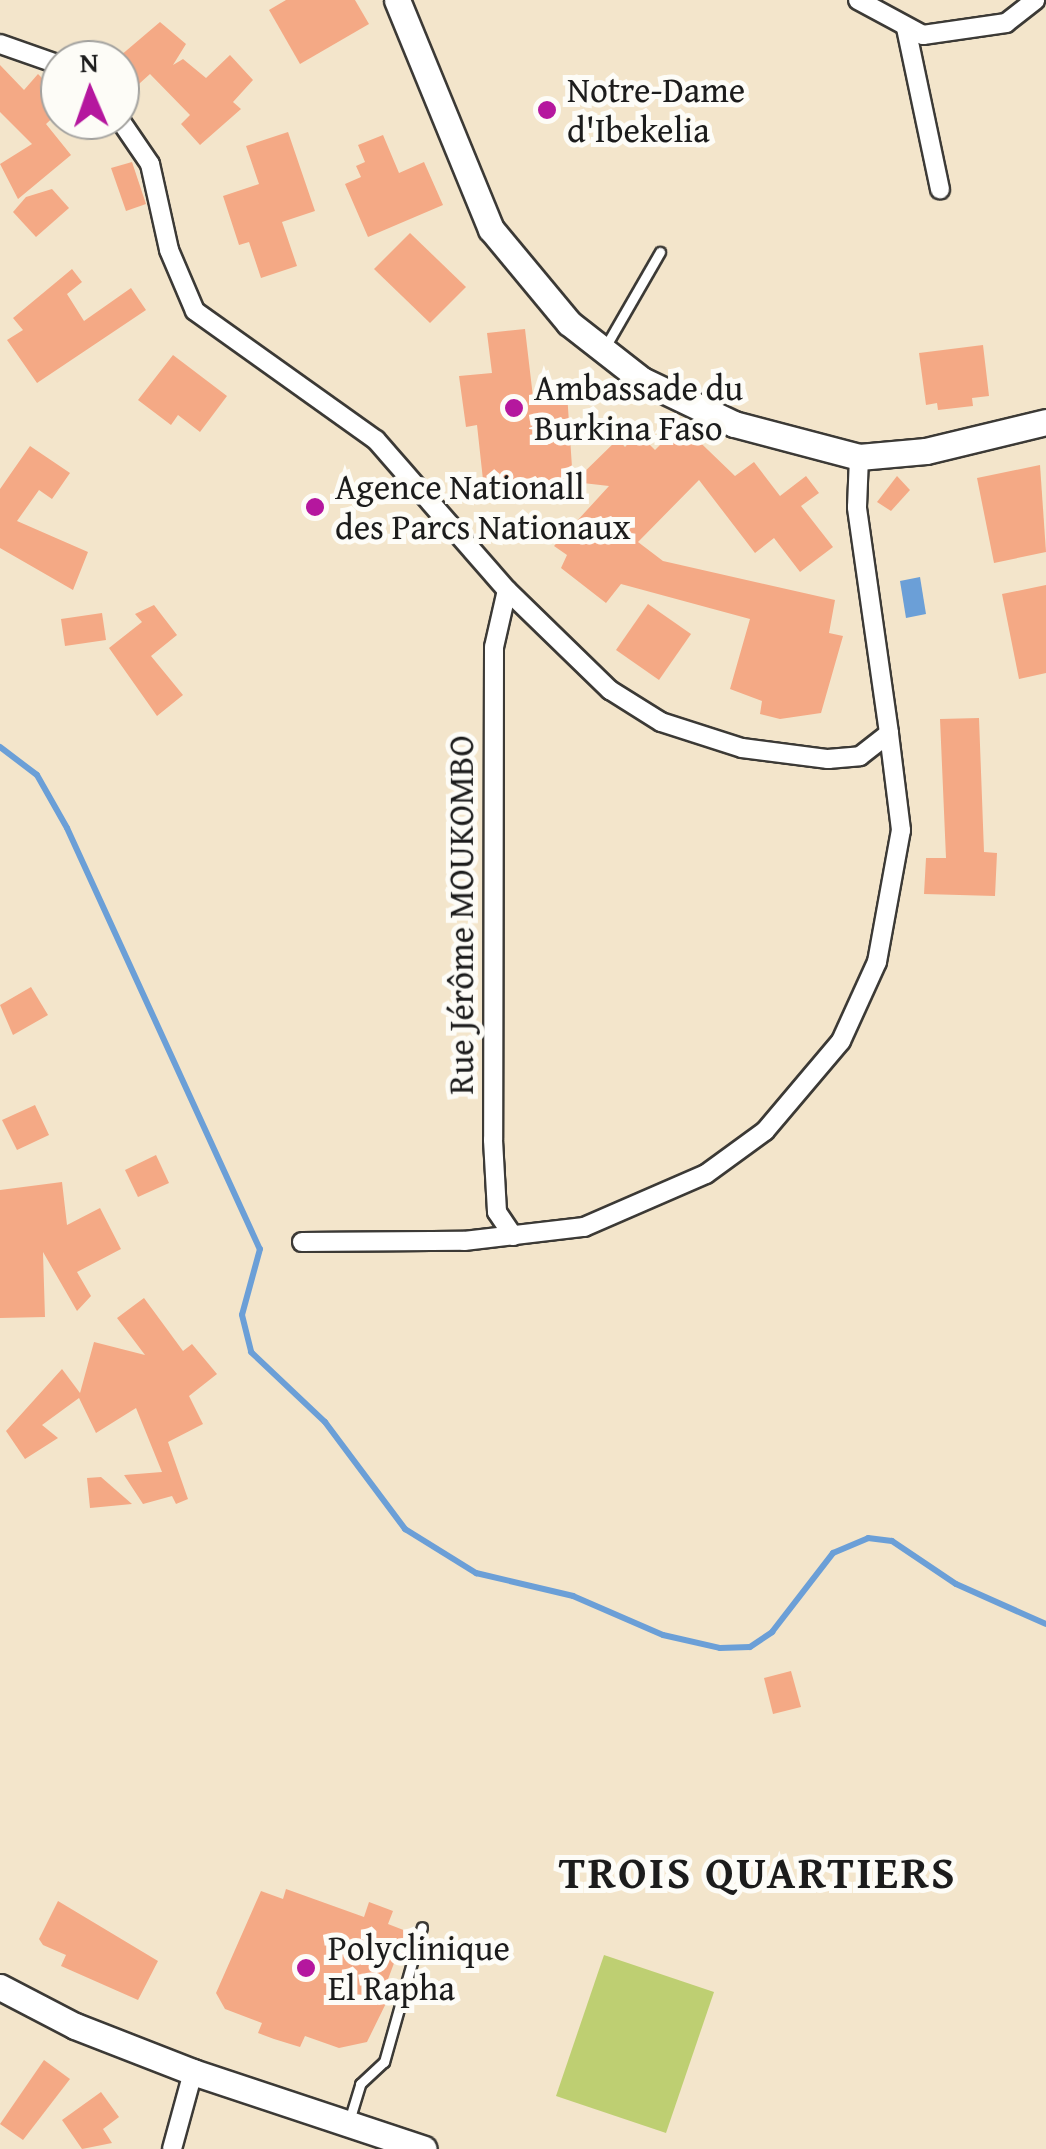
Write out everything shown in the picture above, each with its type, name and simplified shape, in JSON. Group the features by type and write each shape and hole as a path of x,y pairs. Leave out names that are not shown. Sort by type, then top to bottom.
{"main road":[{"path":"397,0 490,229 545,297 602,352 698,410 859,457 926,451 1046,422"},
{"path":"0,1987 75,2026 193,2072 424,2149"}],"street":[{"path":"858,0 923,35 961,34 1006,23 1035,0"},
{"path":"906,28 940,189"},
{"path":"0,44 40,58"},
{"path":"134,140 150,164 169,250 195,311 376,440 507,590 610,690 697,737 828,759 860,756 889,732"},
{"path":"302,1242 512,1236 584,1227 693,1181 765,1131 820,1073 866,994 888,918 901,830 858,507 859,457"},
{"name":"Rue Jérôme MOUKOMBO","path":"507,590 494,647 492,1140 497,1212 512,1236"},
{"path":"172,2149 193,2072"}],"lane":[{"path":"602,352 660,252"},
{"path":"348,2123 360,2084 384,2062 422,1927"}],"green space":[{"path":"604,1955 714,1992 666,2133 556,2096"}],"water":[{"path":"920,577 926,614 906,618 900,581"}],"building":[{"path":"286,0 355,0 369,24 300,64 269,10"},
{"path":"160,22 186,44 173,65 183,59 206,78 230,55 253,80 233,102 241,109 200,145 181,124 190,115 150,74 140,83 139,40"},
{"path":"0,65 24,90 38,74 40,140 59,140 71,155 18,199 0,164 32,144 0,112"},
{"path":"288,132 315,211 282,222 297,266 261,278 249,242 239,245 223,196 259,184 246,146"},
{"path":"383,135 399,173 424,162 443,205 368,237 345,184 361,177 356,166 365,162 358,145"},
{"path":"132,162 146,204 126,211 111,168"},
{"path":"52,189 69,208 36,237 13,212 26,197"},
{"path":"410,233 466,287 430,323 374,269"},
{"path":"72,269 82,282 67,294 84,321 131,288 146,310 37,383 7,340 23,330 13,318"},
{"path":"525,329 533,397 567,393 573,482 484,489 477,425 466,427 459,376 492,373 487,333"},
{"path":"983,345 989,396 972,398 973,406 938,410 937,403 926,405 919,353"},
{"path":"173,355 227,396 200,432 178,415 171,425 138,400"},
{"path":"681,424 735,476 754,462 780,496 806,476 819,493 801,506 833,547 800,572 774,538 755,553 699,480 638,542 663,561 835,600 829,633 843,636 821,713 780,719 760,714 762,701 730,689 750,619 621,584 606,603 561,568 567,555 554,546 609,486 574,482 618,439 625,447 638,433 655,450"},
{"path":"30,446 70,473 52,499 39,490 17,521 88,552 73,590 0,548 0,489"},
{"path":"1040,465 1046,552 994,563 977,478"},
{"path":"897,476 910,490 891,511 877,502"},
{"path":"1046,585 1046,673 1019,679 1002,594"},
{"path":"648,604 691,634 659,680 616,650"},
{"path":"154,605 177,635 151,656 183,695 157,716 109,648 142,622 135,614"},
{"path":"102,613 106,640 65,646 61,619"},
{"path":"979,718 984,852 997,853 995,896 924,894 926,858 946,858 940,719"},
{"path":"31,987 48,1015 13,1035 0,1005"},
{"path":"35,1105 49,1135 17,1150 2,1120"},
{"path":"156,1155 169,1183 138,1197 125,1170"},
{"path":"62,1182 67,1225 100,1208 121,1249 77,1272 91,1296 77,1311 43,1252 45,1317 0,1318 0,1190"},
{"path":"144,1298 183,1351 192,1344 217,1374 189,1396 203,1424 168,1442 188,1499 176,1504 172,1496 143,1504 124,1475 162,1472 136,1408 96,1433 79,1398 42,1425 58,1438 25,1459 6,1431 62,1369 80,1393 94,1342 145,1355 117,1318"},
{"path":"101,1477 132,1504 90,1508 87,1478"},
{"path":"791,1671 801,1707 773,1714 764,1678"},
{"name":"Polyclinique El Rapha","path":"286,1889 364,1917 369,1902 393,1911 388,1924 406,1931 384,1990 391,1993 367,2042 339,2048 305,2036 300,2047 274,2039 258,2033 262,2023 225,2009 216,1993 261,1891 283,1899"},
{"path":"58,1901 158,1961 138,2000 61,1966 66,1955 43,1945 39,1939"},
{"path":"44,2060 70,2079 23,2140 0,2124"},
{"path":"101,2092 119,2117 103,2129 112,2143 82,2149 62,2120"}],"waterway":[{"path":"0,747 37,775 67,828 260,1249 242,1315 251,1352 325,1422 405,1529 476,1573 573,1596 663,1635 720,1648 750,1647 772,1632 833,1553 868,1538 892,1541 956,1584 1046,1624"}],"place":[{"name":"Notre-Dame d'Ibekelia","path":"547,110"},
{"name":"Ambassade du Burkina Faso","path":"514,408"},
{"name":"Agence Nationall des Parcs Nationaux","path":"315,507"},
{"name":"Polyclinique El Rapha","path":"306,1968"}],"district":[{"name":"TROIS QUARTIERS","path":"758,1872"}]}
